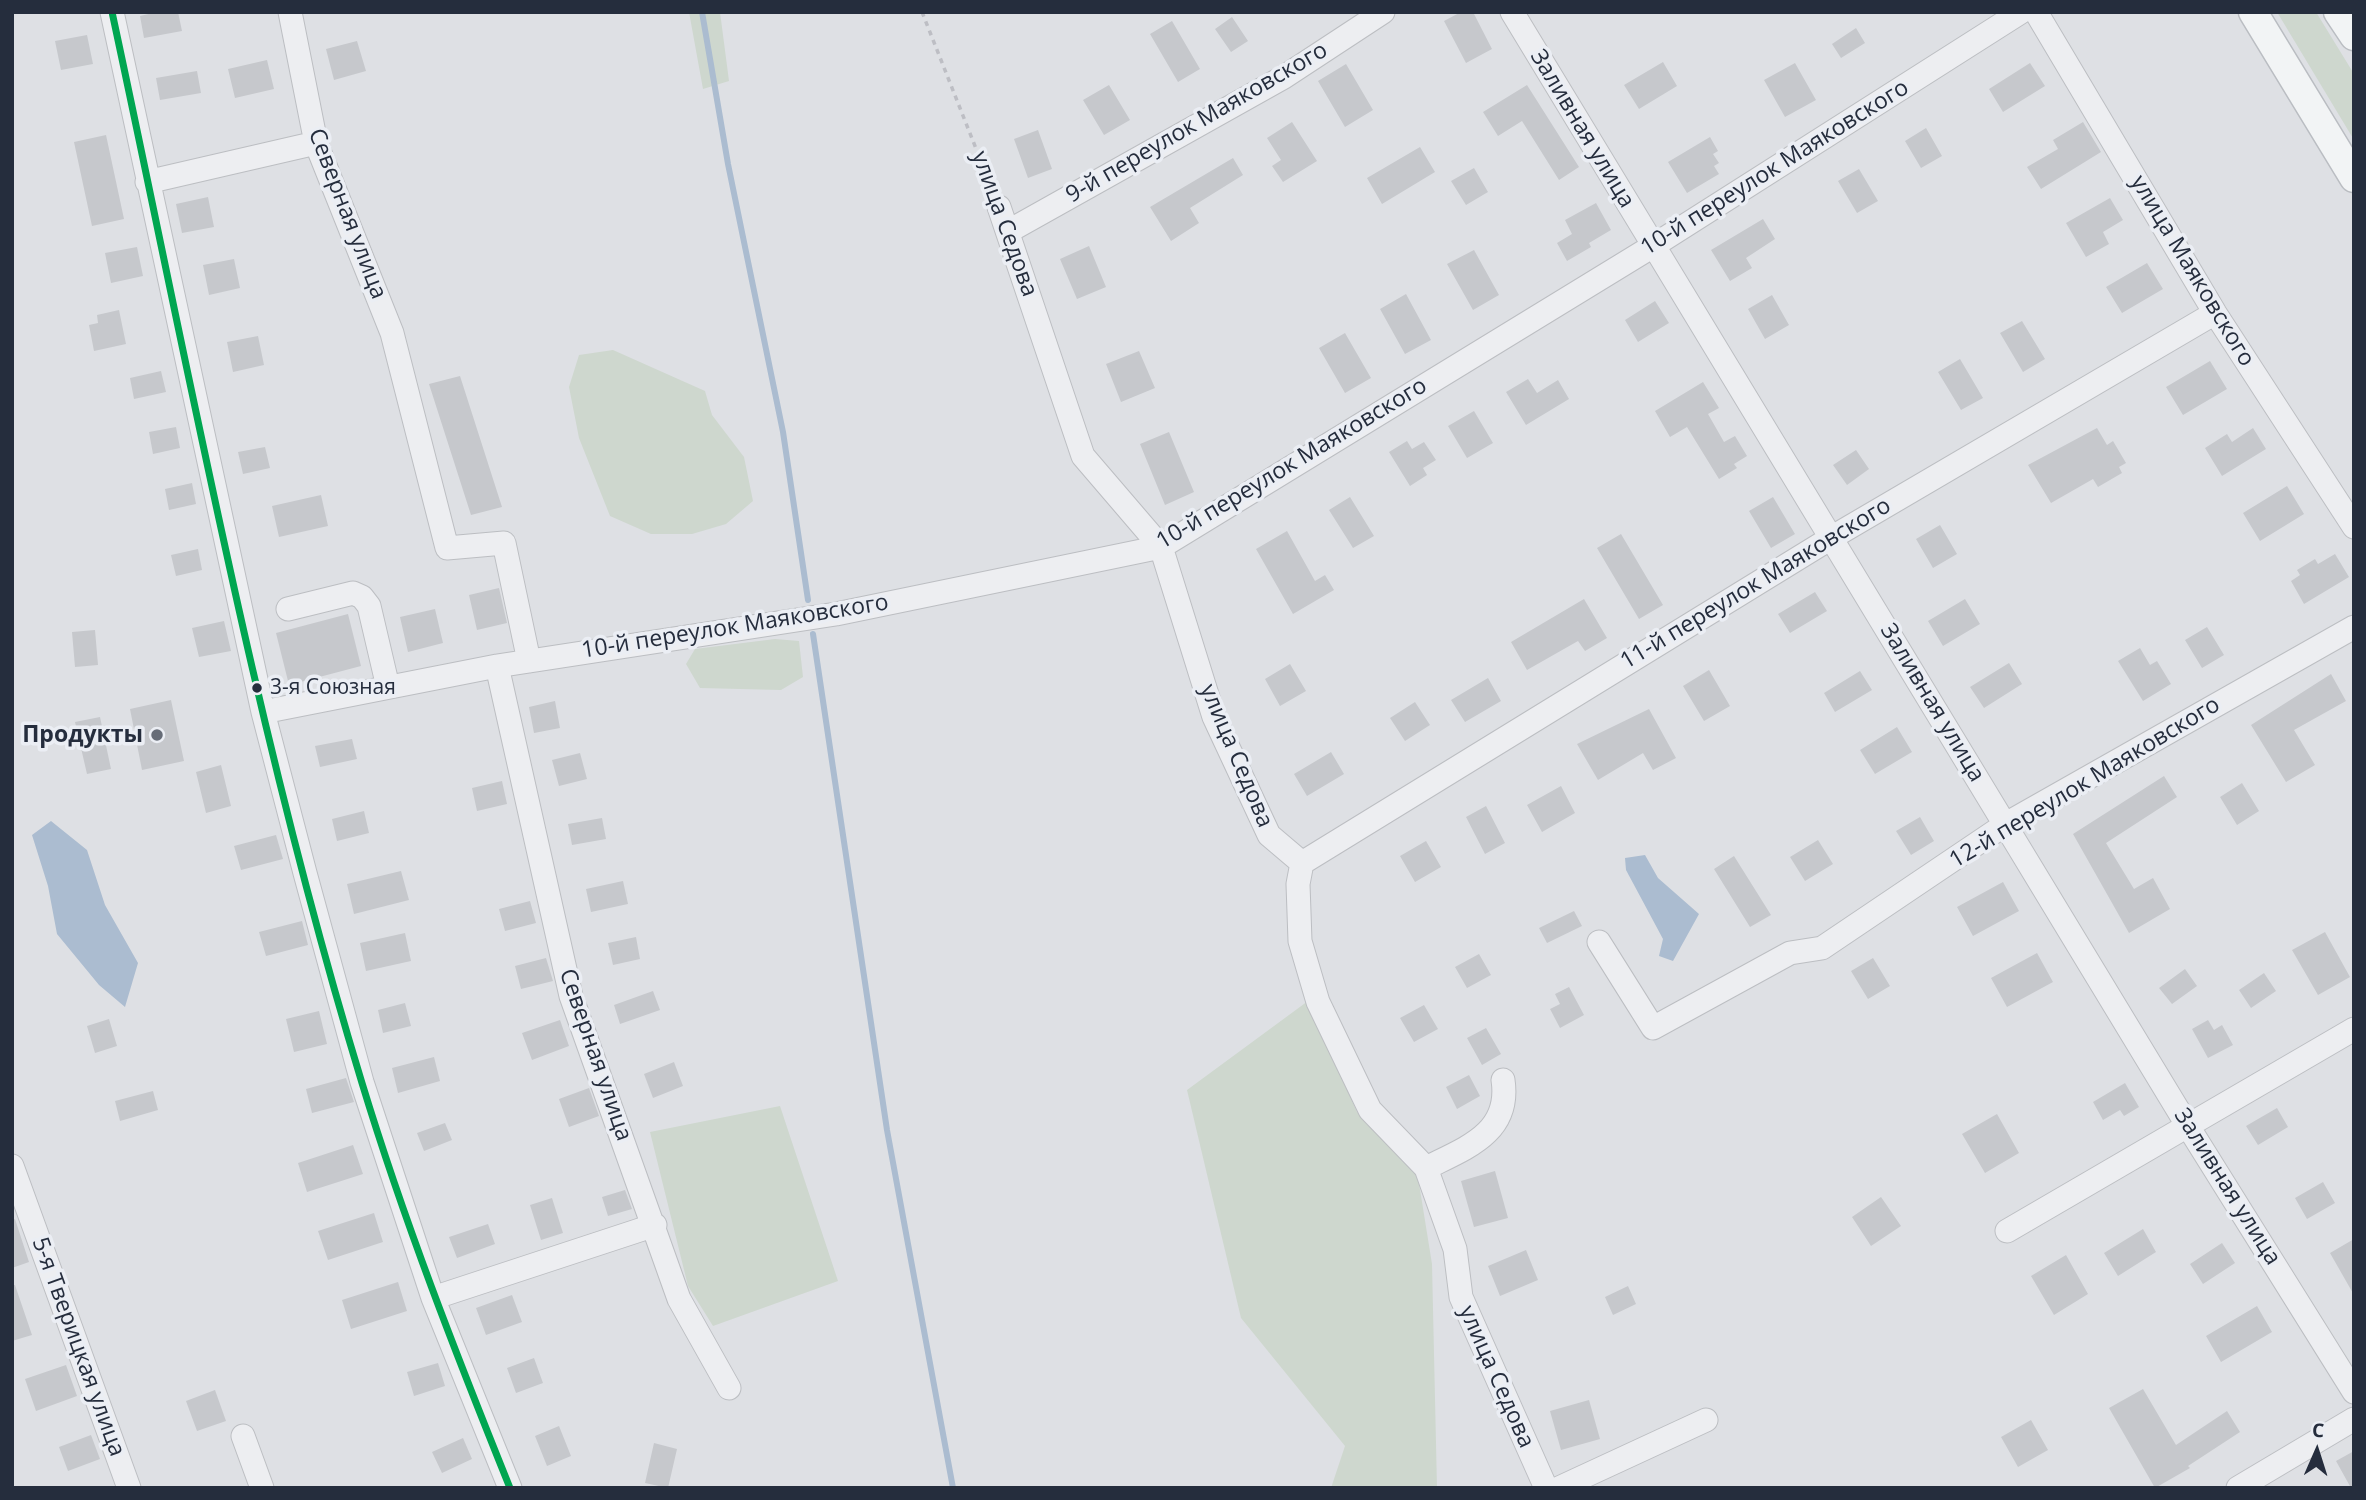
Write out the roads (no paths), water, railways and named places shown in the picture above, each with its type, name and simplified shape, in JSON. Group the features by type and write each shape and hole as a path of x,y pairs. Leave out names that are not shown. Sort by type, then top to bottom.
{"main road":[{"path":"2253,12 2354,178"},
{"path":"2338,12 2354,36"}],"street":[{"path":"112,12 263,712 362,1082 433,1298 510,1488"},
{"name":"Северная улица","path":"290,12 316,143 391,333 447,548 504,543 529,661"},
{"name":"9-й переулок Маяковского","path":"1009,232 1284,76 1383,12"},
{"name":"Заливная улица","path":"1512,12 2189,1128 2354,1392"},
{"name":"10-й переулок Маяковского","path":"263,712 497,666 836,614 1161,547 1653,246 2021,12"},
{"name":"улица Маяковского","path":"2036,12 2215,313 2354,527"},
{"path":"147,182 316,143"},
{"name":"улица Седова","path":"999,207 1083,456 1161,547 1214,717 1269,835 1301,863 1298,884 1300,941 1318,1002 1370,1110 1426,1168 1455,1249 1461,1297 1546,1488"},
{"name":"11-й переулок Маяковского","path":"1301,863 1831,538 2215,313"},
{"path":"288,608 353,593 362,597 369,606 387,687"},
{"name":"12-й переулок Маяковского","path":"1599,942 1653,1028 1790,953 1822,948 2006,824 2354,627"},
{"name":"Северная улица","path":"497,666 571,996 655,1225 679,1299 729,1388"},
{"path":"2007,1231 2189,1128 2354,1029"},
{"path":"1426,1168 1478,1143 1497,1121 1506,1097 1503,1080"},
{"name":"5-я Тверицкая улица","path":"12,1166 129,1488"},
{"path":"433,1298 655,1225"},
{"path":"2238,1488 2354,1419"},
{"path":"1559,1488 1706,1420"},
{"path":"243,1436 262,1488"}],"water":[{"path":"51,821 87,850 105,905 138,963 125,1007 99,985 57,934 48,886 32,835"},
{"path":"1645,855 1658,878 1699,914 1673,961 1659,956 1663,939 1626,870 1625,858"}],"waterway":[{"path":"702,12 728,164 783,432 808,600"},
{"path":"813,634 887,1130 953,1488"}],"place":[{"name":"3-я Союзная","path":"257,688"},
{"name":"Продукты","path":"157,735"}]}
